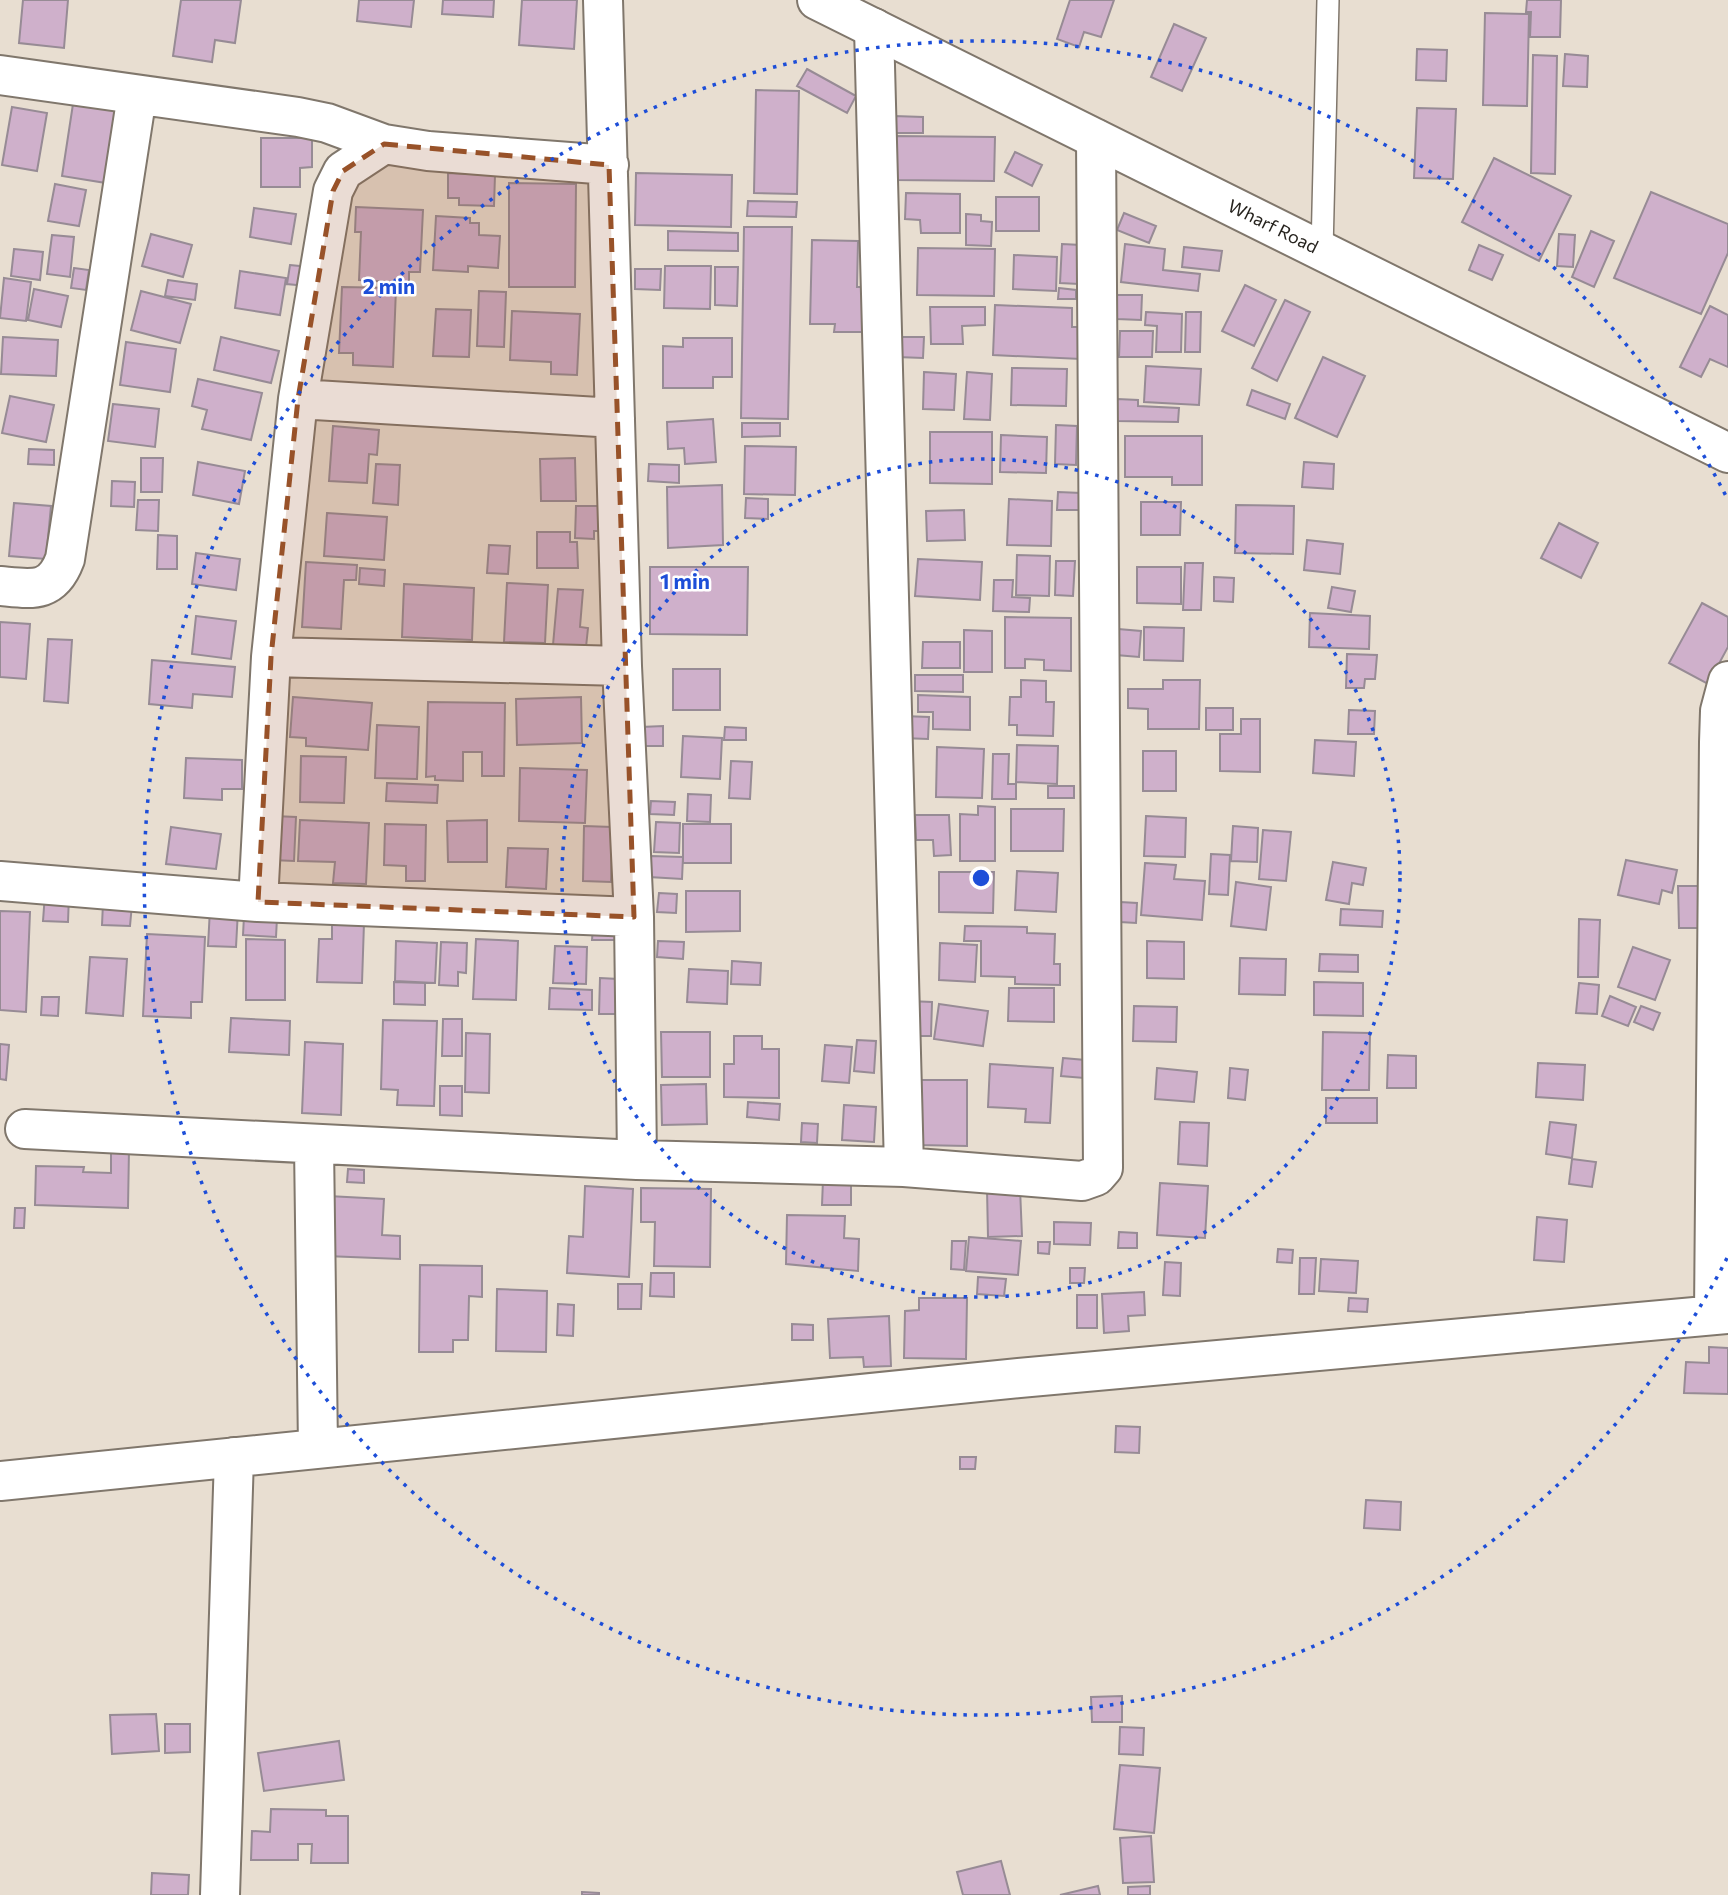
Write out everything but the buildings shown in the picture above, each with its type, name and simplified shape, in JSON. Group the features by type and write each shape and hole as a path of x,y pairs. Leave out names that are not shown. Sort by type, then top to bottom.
{"street":[{"path":"603,0 622,666 634,917 637,1160"},
{"name":"Wharf Road","path":"817,0 1728,453"},
{"path":"874,28 904,1167"},
{"path":"0,75 327,123 384,144 428,151 609,165"},
{"path":"0,586 32,589 48,585 60,574 65,559 137,95"},
{"path":"25,1129 637,1160 904,1167 1082,1181 1096,1177 1103,1168 1096,139"},
{"path":"258,902 271,657 298,399 333,191 343,171 384,144"},
{"path":"298,399 615,418"},
{"path":"271,657 622,666"},
{"path":"0,1481 318,1448 1721,1314 1719,742 1720,711 1728,681"},
{"path":"0,881 258,902 634,917"},
{"path":"314,1145 318,1448"},
{"path":"220,1895 234,1457"}],"lane":[{"path":"1322,251 1328,0"}],"highlighted area":[{"path":"384,144 609,165 634,917 258,902 271,657 298,399 333,191 343,171"}]}
